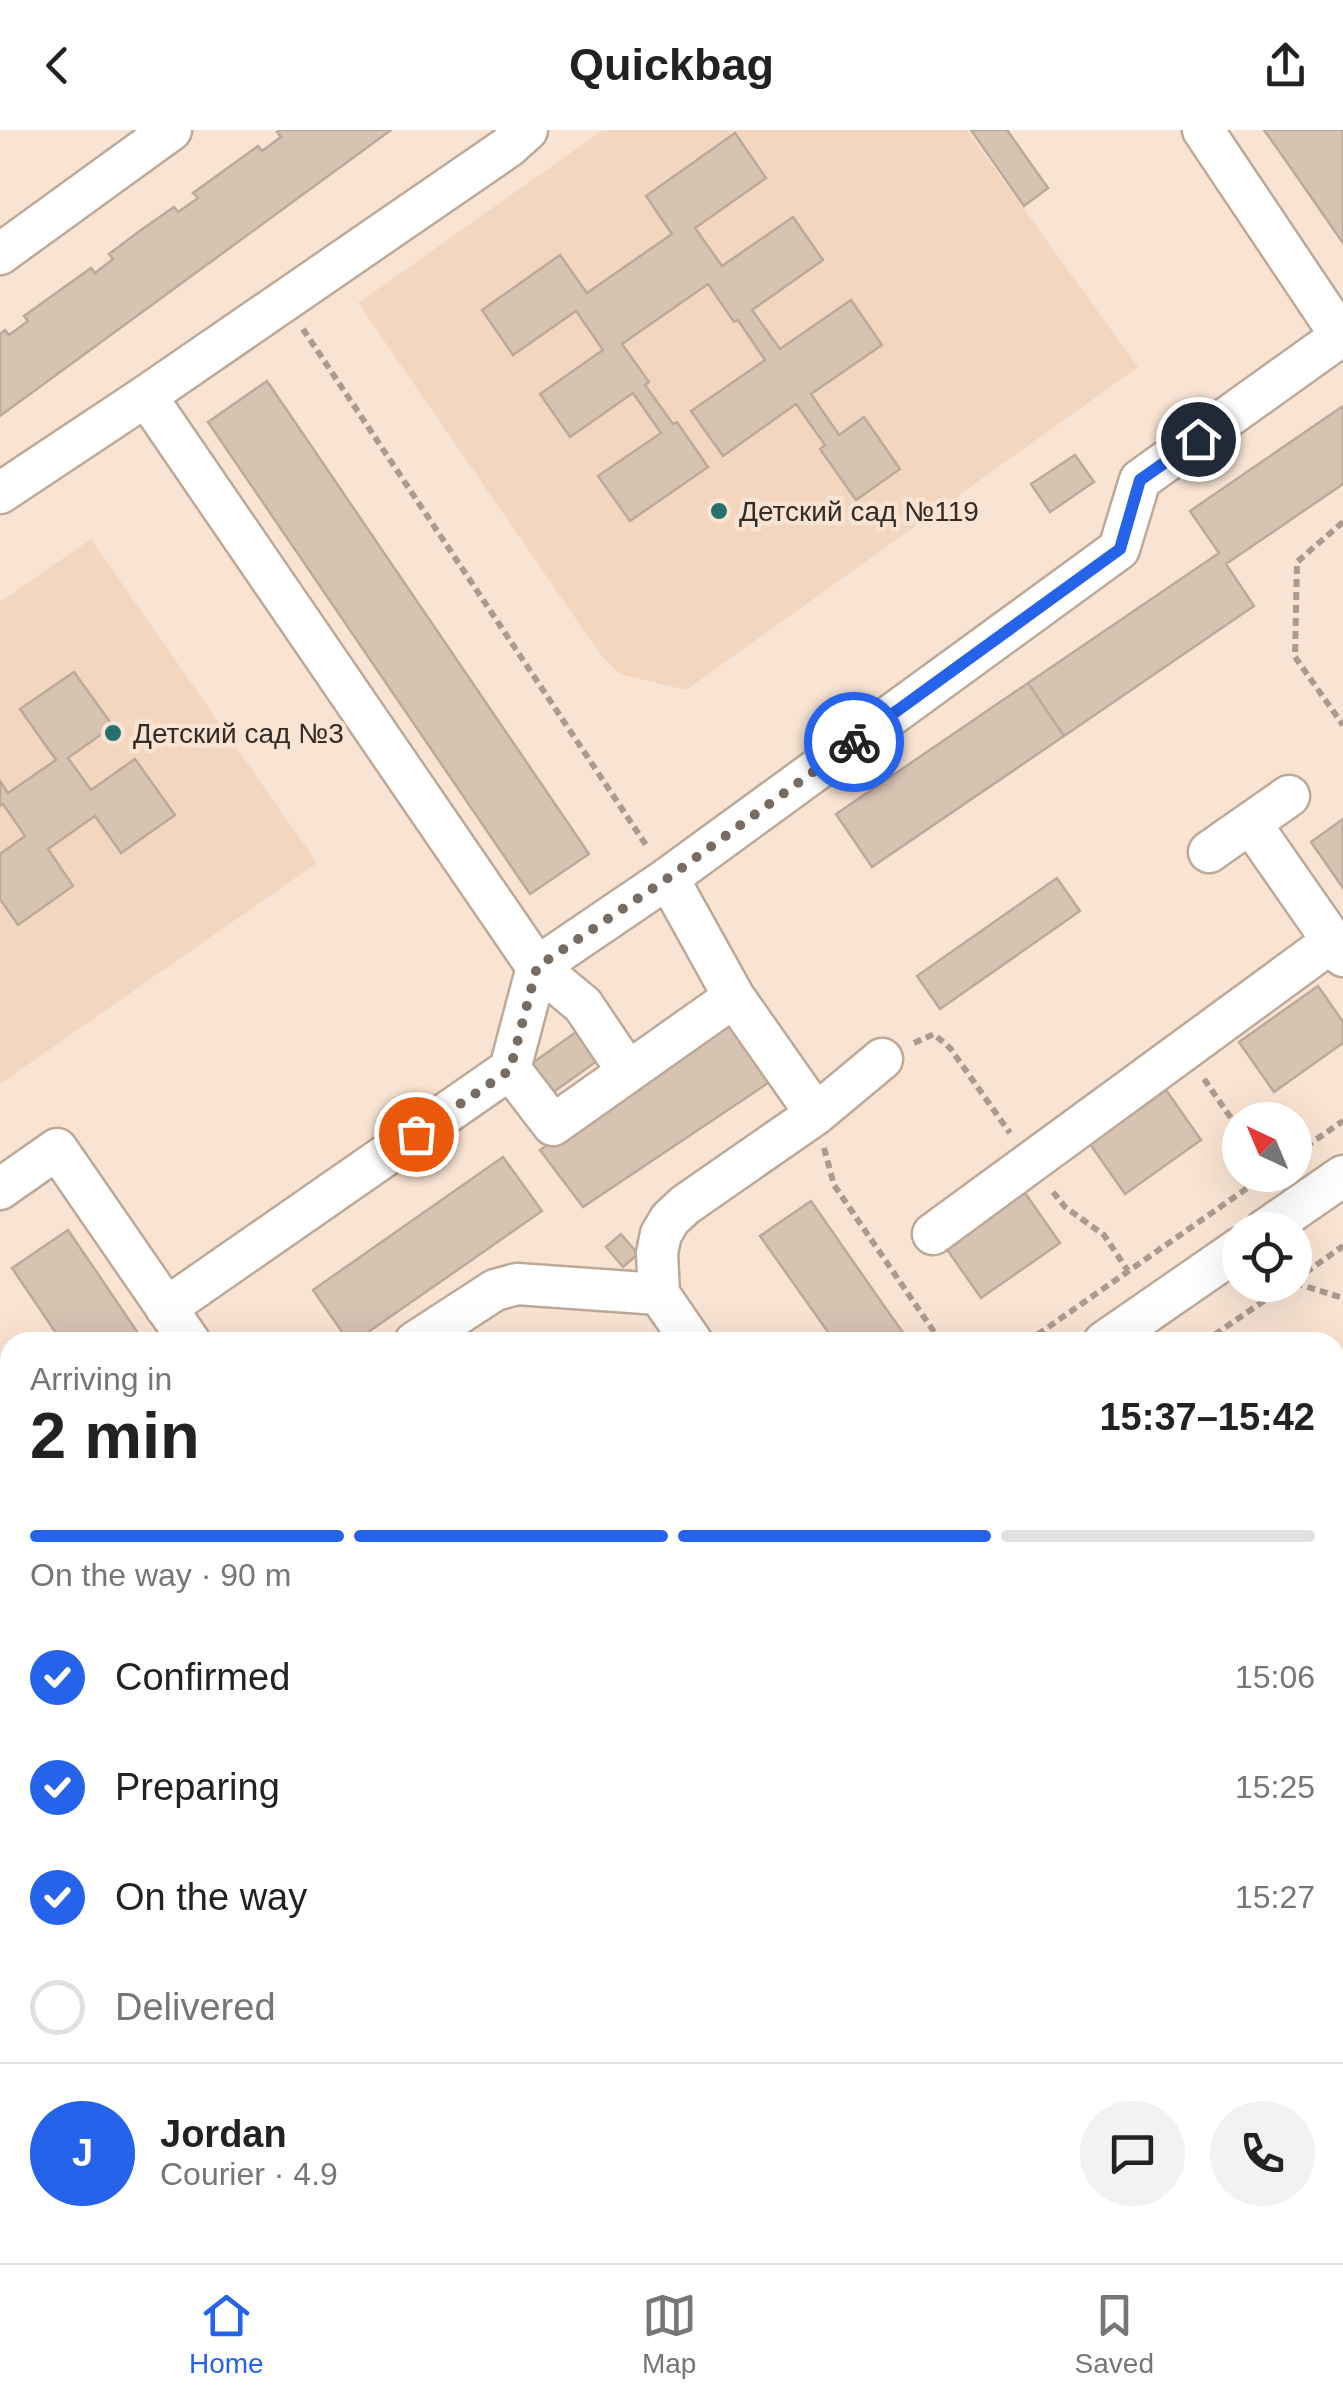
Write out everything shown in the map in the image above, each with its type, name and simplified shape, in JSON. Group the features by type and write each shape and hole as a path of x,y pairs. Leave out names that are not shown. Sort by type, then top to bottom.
{"street":[{"path":"0,254 171,130"},
{"path":"0,493 527,130"},
{"path":"166,1308 510,1070 537,967 668,878 1120,549 1140,480 1341,336 1203,130"},
{"path":"146,396 537,967 583,1004 628,1072"},
{"path":"1209,852 1289,796"},
{"path":"934,1234 1184,1052 1338,948 1252,824"},
{"path":"668,878 734,997 816,1114"},
{"path":"510,1070 553,1125 734,997"},
{"path":"685,1332 658,1294 657,1252 670,1220 685,1205 816,1114 882,1060"},
{"path":"0,1189 57,1149 183,1332"},
{"path":"1292,1212 1343,1176"},
{"path":"1118,1332 1222,1260"},
{"path":"430,1332 495,1290 517,1284 658,1294"}],"path":[{"path":"283,300 668,878"},
{"path":"1343,522 1297,562 1296,657 1343,725"},
{"path":"1184,1052 1222,1106"},
{"path":"816,1114 834,1185 934,1332"},
{"path":"1312,1142 1343,1121"},
{"path":"1041,1332 1242,1192"},
{"path":"1312,1269 1343,1246"},
{"path":"1312,1287 1343,1298"},
{"path":"1219,1332 1262,1302"}],"shaded area":[{"name":"Детский сад №119","path":"603,130 967,130 1138,367 686,690 620,674 600,654 358,303"},
{"name":"Детский сад №3","path":"91,539 317,863 0,1084 0,602"}],"building":[{"path":"391,130 0,416 0,334 5,330 9,335 28,321 24,316 91,268 95,273 113,259 109,254 174,207 178,212 198,198 193,193 258,146 262,151 281,137 277,132"},
{"path":"971,130 1007,130 1048,188 1024,206"},
{"path":"1264,130 1343,130 1343,243 1284,158"},
{"path":"735,133 766,178 695,228 722,266 793,217 823,260 752,310 780,349 851,300 882,345 811,394 839,435 864,417 900,469 856,500 820,449 825,445 796,404 723,456 691,411 765,360 708,284 622,344 649,382 645,385 708,467 630,521 598,476 661,433 633,393 570,437 540,394 603,350 576,311 513,355 482,310 560,255 587,293 672,234 646,196"},
{"path":"267,381 589,854 530,894 208,422"},
{"path":"1343,406 1343,484 1226,564 1254,606 1064,736 1028,683 1219,553 1190,511"},
{"path":"1075,455 1094,482 1050,512 1031,484"},
{"path":"74,672 113,726 68,758 91,790 135,759 175,815 121,853 95,816 48,849 73,886 18,925 0,899 0,854 25,836 3,804 0,806 0,781 8,793 56,760 20,709"},
{"path":"1028,683 1064,736 872,867 836,814"},
{"path":"1343,819 1343,888 1311,842"},
{"path":"1057,878 1080,911 940,1009 917,976"},
{"path":"1318,986 1343,1022 1343,1043 1274,1092 1239,1042"},
{"path":"734,1017 777,1077 583,1207 540,1150"},
{"path":"576,1032 597,1061 552,1093 531,1064"},
{"path":"1166,1090 1201,1140 1125,1194 1090,1144"},
{"path":"503,1157 542,1211 368,1332 342,1332 313,1290"},
{"path":"1025,1193 1060,1243 981,1298 946,1248"},
{"path":"811,1201 903,1332 828,1332 760,1236"},
{"path":"68,1230 137,1332 55,1332 12,1268"},
{"path":"621,1234 638,1254 623,1267 606,1247"}],"way so far":[{"path":"416,1134 510,1070 537,967 668,878 854,742"}],"place":[{"name":"Детский сад №119","path":"719,511"},
{"name":"Детский сад №3","path":"113,733"}],"route":[{"path":"854,742 1120,549 1140,480 1198,439"}]}
